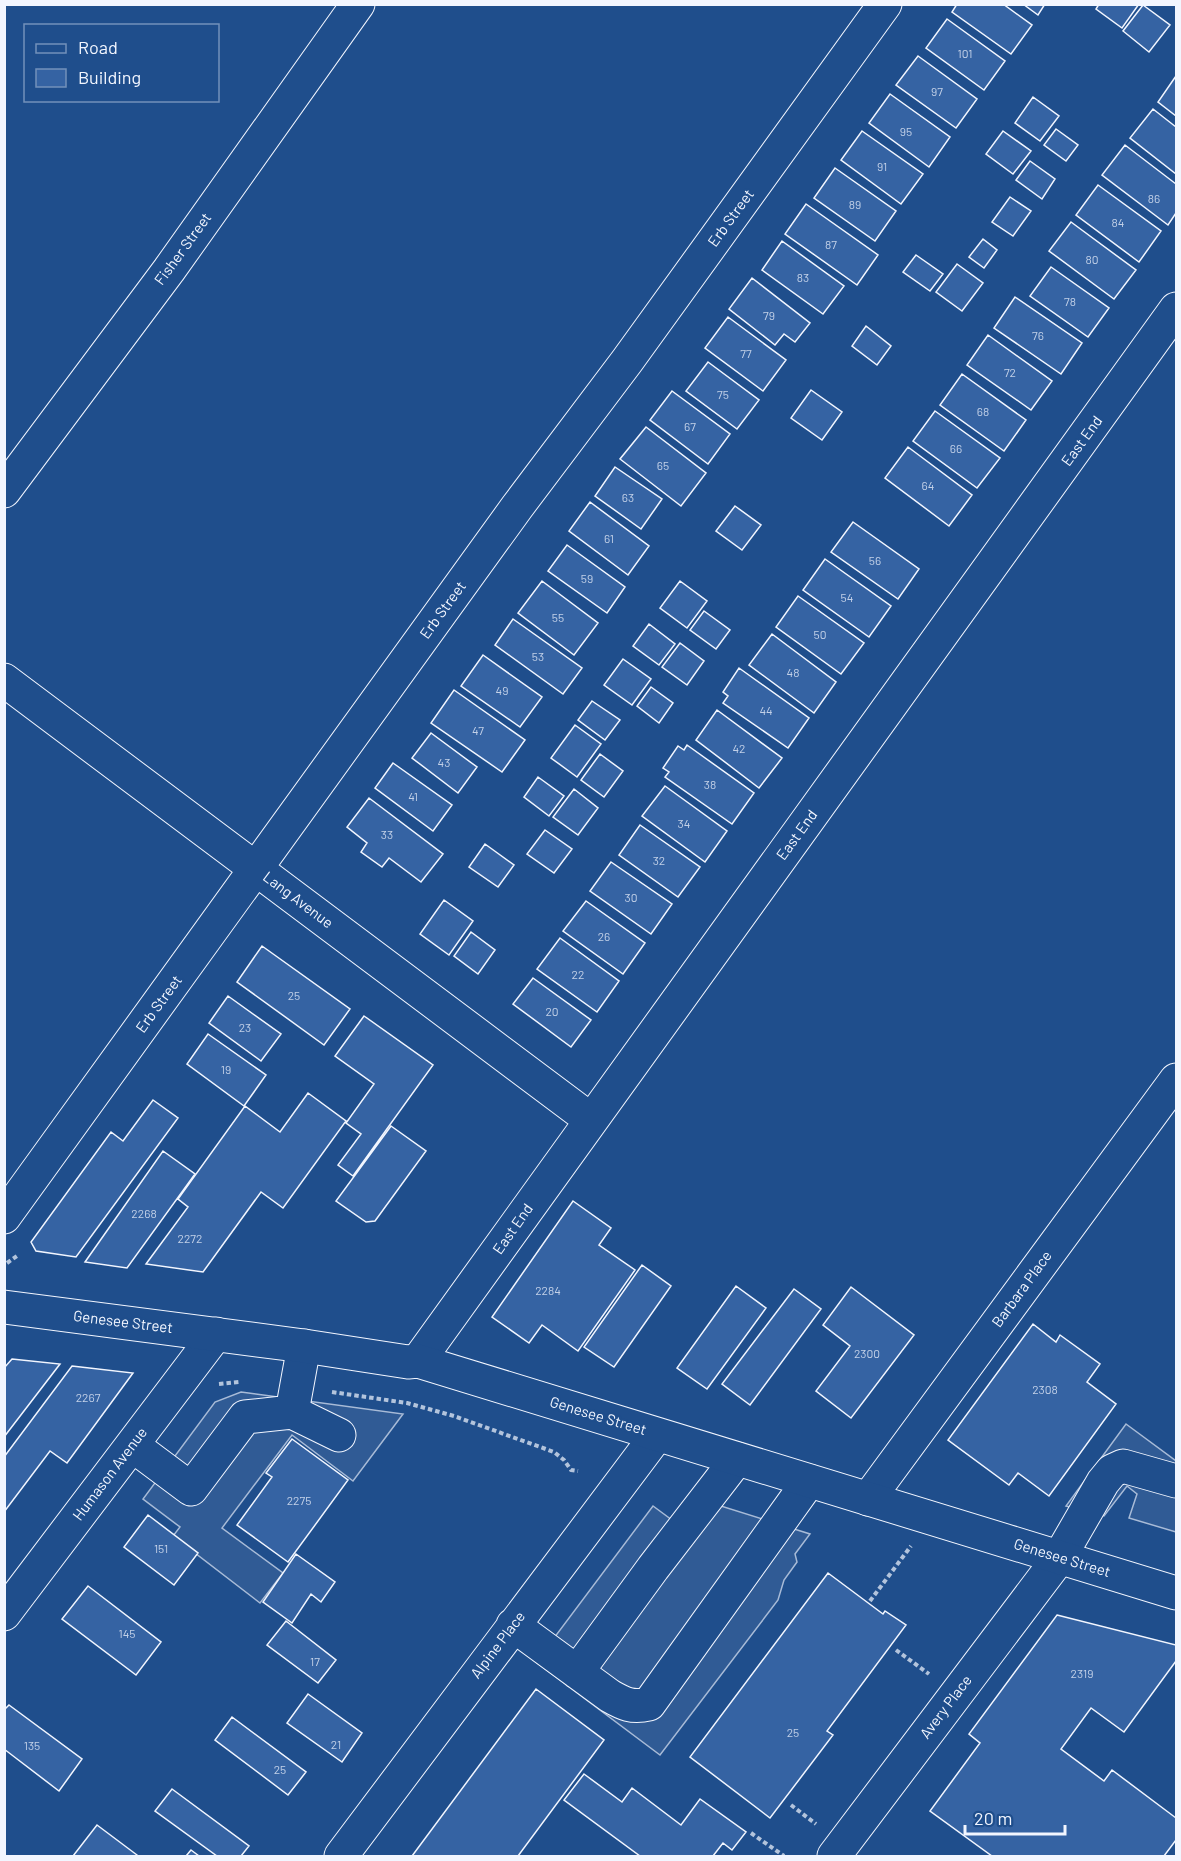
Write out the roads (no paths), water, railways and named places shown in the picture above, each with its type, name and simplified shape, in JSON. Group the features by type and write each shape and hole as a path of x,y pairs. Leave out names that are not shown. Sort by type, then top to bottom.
{"street":[{"name":"Fisher Street","path":"4,491 169,270 358,4"},
{"name":"Erb Street","path":"4,1217 517,507 627,361 885,4"},
{"name":"East End","path":"418,1361 1176,309"},
{"name":"Lang Avenue","path":"4,680 591,1120"},
{"name":"Barbara Place","path":"868,1499 1176,1080"},
{"name":"Genesee Street","path":"4,1307 216,1334 408,1362 418,1361 1176,1593"},
{"name":"Humason Avenue","path":"4,1614 216,1334"},
{"path":"295,1400 304,1346"},
{"path":"132,1445 191,1489 245,1417 295,1400"},
{"path":"295,1400 339,1435"},
{"name":"Alpine Place","path":"340,1857 657,1435"},
{"path":"577,1672 738,1459"},
{"name":"Avery Place","path":"834,1857 1059,1558 1112,1471 1123,1466 1137,1468 1176,1481"},
{"path":"513,1625 626,1706 638,1707 649,1704 808,1481"}]}
